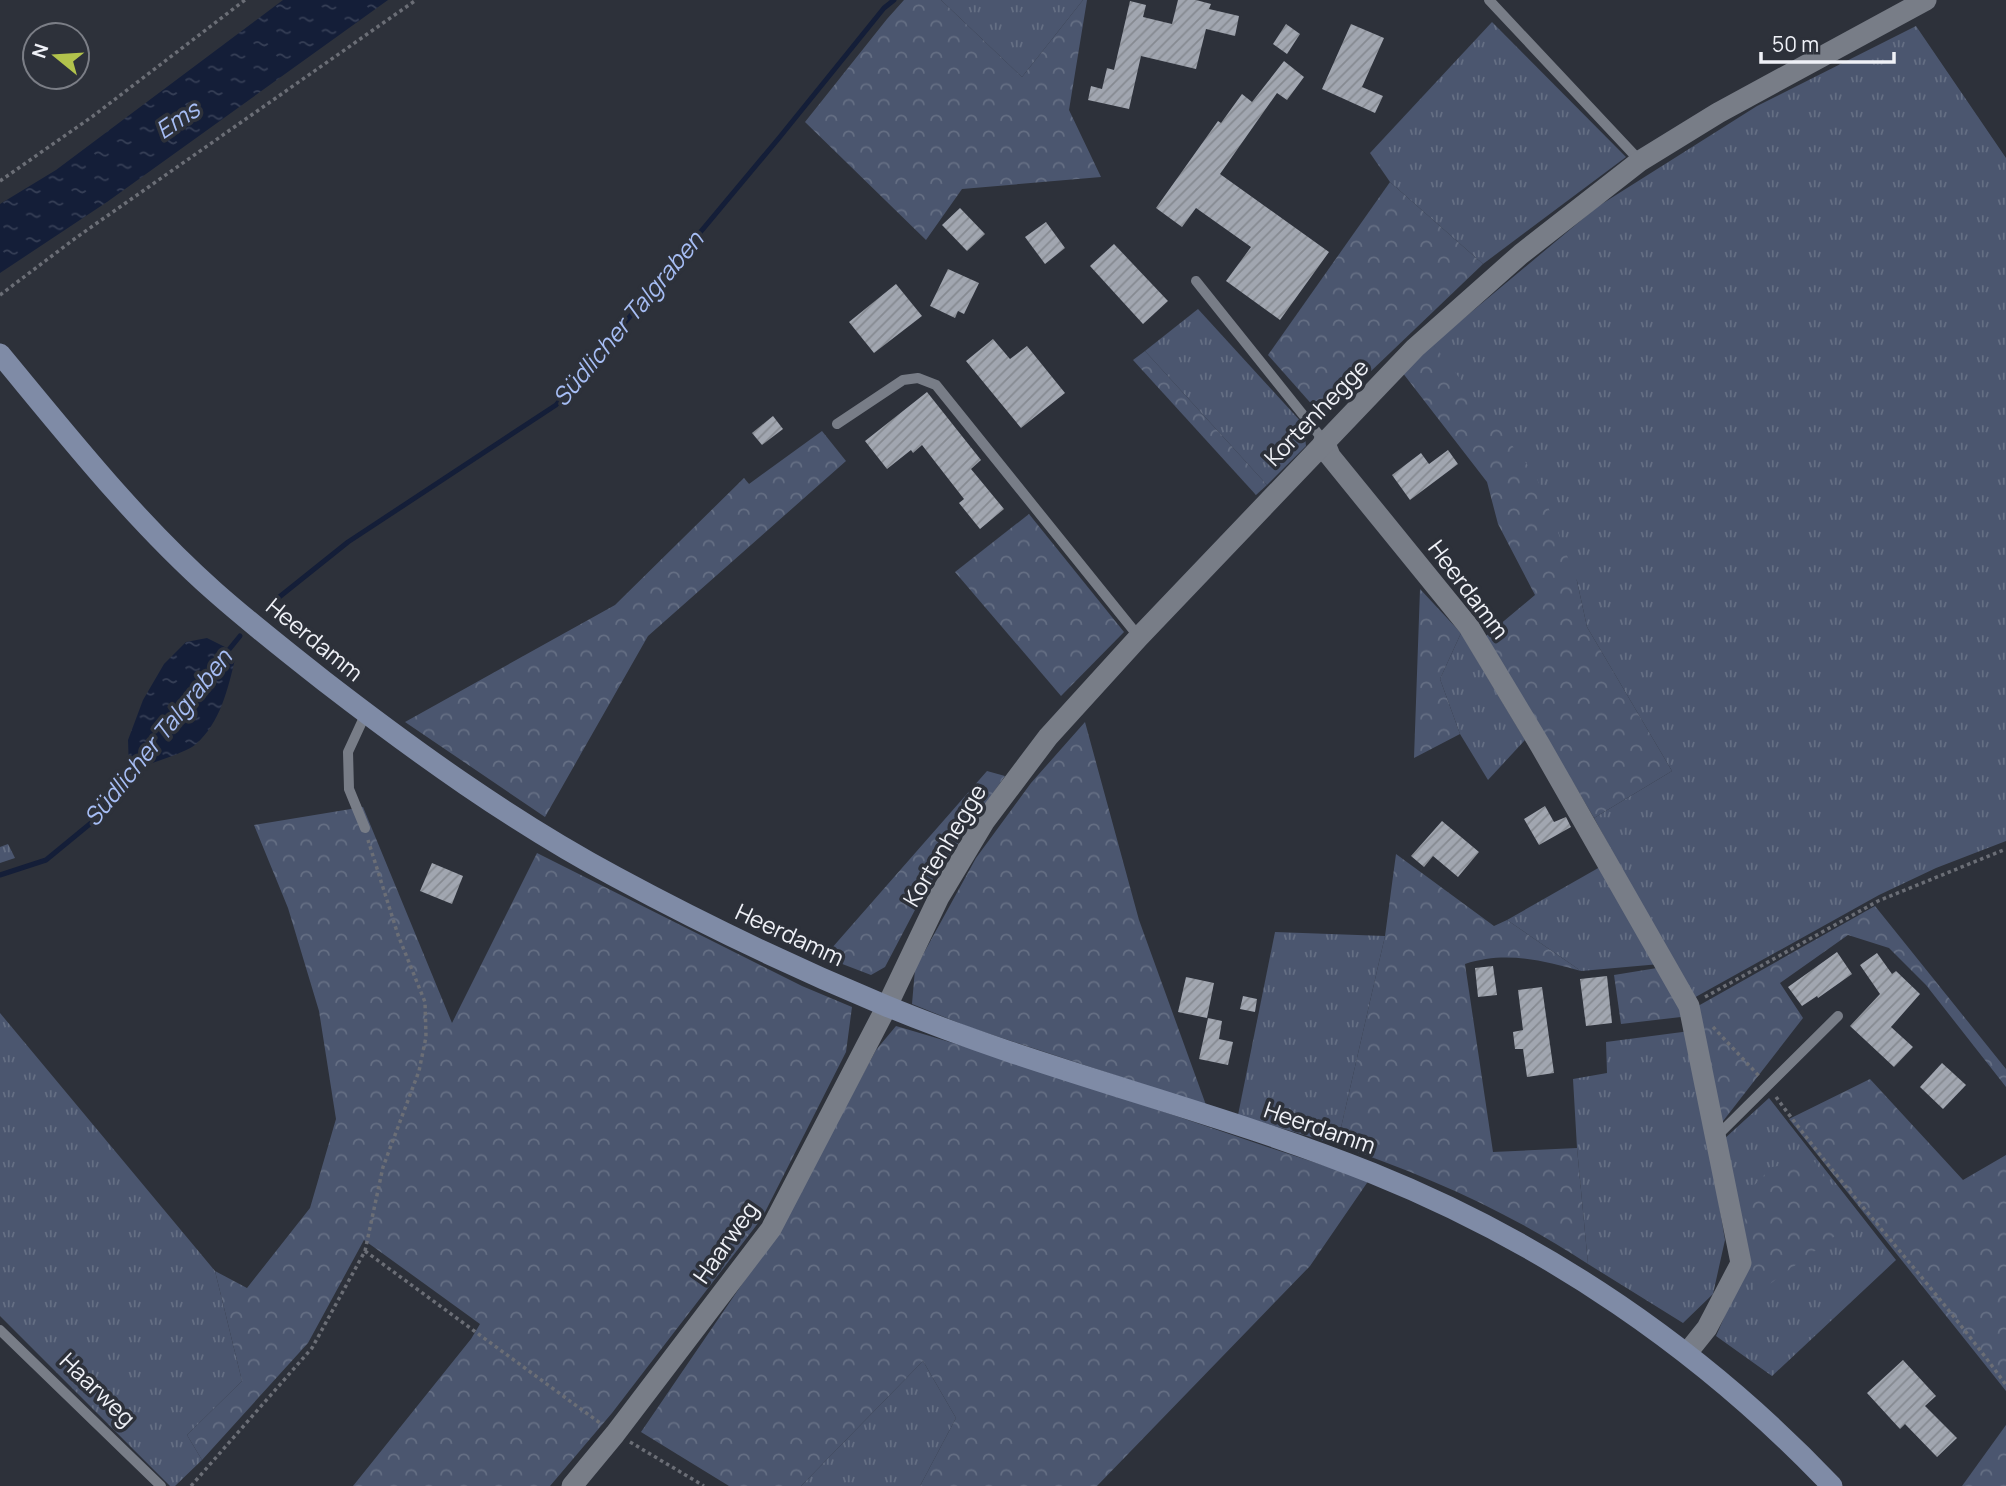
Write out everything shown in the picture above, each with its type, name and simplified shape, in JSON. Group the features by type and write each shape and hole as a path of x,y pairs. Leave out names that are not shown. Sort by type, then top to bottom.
{"street":[{"name":"Kortenhegge","path":"887,1006 939,897 984,822 1048,737 1324,441 1424,339 1521,254 1640,161 1718,113 1926,0"},
{"name":"Heerdamm","path":"0,354 148,527 213,590 366,713 481,795 615,877 808,973 969,1039 1290,1143 1375,1174 1477,1221 1549,1259 1643,1320 1687,1353 1796,1448 1832,1486"},
{"name":"Heerdamm","path":"1324,441 1330,456 1469,627 1540,745 1689,1006 1741,1263 1707,1328 1687,1353"},
{"name":"Haarweg","path":"572,1486 615,1434 771,1229 887,1006"}],"lane":[{"path":"1489,0 1640,161"},
{"path":"1196,281 1324,441"},
{"path":"837,424 903,380 918,378 936,384 1139,637"},
{"path":"365,828 349,789 348,752 366,713"},
{"path":"1717,1136 1838,1016"},
{"name":"Haarweg","path":"0,1330 161,1486"}],"path":[{"path":"0,181 93,116 245,0"},
{"path":"0,295 68,244 416,0"},
{"path":"191,1486 312,1348 365,1251 383,1167 419,1071 426,1037 425,1002 398,935 365,828"},
{"path":"2006,849 1878,901 1689,1006 1725,1037 1768,1086 1819,1156 1972,1338 2006,1385"},
{"path":"365,1251 615,1434 704,1486"}],"green space":[{"path":"904,0 941,0 1022,77 1083,0 1087,0 1069,110 1101,177 962,189 926,240 805,122"},
{"path":"941,0 1083,0 1022,77"},
{"path":"1492,22 1626,157 1483,264 1390,182 1370,153"},
{"path":"1916,26 2006,158 2006,841 1936,868 1879,895 1692,999 1594,818 1672,771 1587,627 1577,581 1433,344 1597,207 1757,106"},
{"path":"1390,182 1483,264 1323,417 1268,355"},
{"path":"1198,309 1304,425 1306,446 1267,485 1145,351"},
{"path":"1433,344 1536,476 1577,581 1587,627 1672,771 1594,818 1486,636 1535,595 1498,524 1487,482 1402,372"},
{"path":"1145,351 1267,485 1256,495 1133,360"},
{"path":"822,431 846,461 648,636 545,817 405,722 615,605 744,478 749,484"},
{"path":"1029,514 1124,632 1061,696 955,572"},
{"path":"1420,589 1461,633 1440,679 1460,734 1414,758"},
{"path":"1461,633 1525,740 1488,780 1460,734 1440,679"},
{"path":"1085,722 1139,920 1206,1105 969,1027 912,1004 915,969 976,858 1031,783"},
{"path":"987,771 1005,776 926,889 885,967 871,975 824,957"},
{"path":"363,807 452,1023 537,853 802,986 852,1007 846,1052 762,1218 612,1413 550,1486 353,1486 471,1339 480,1324 364,1240 308,1343 202,1460 187,1435 242,1381 215,1271 247,1288 310,1208 336,1119 319,1011 288,908 254,825"},
{"path":"8,844 15,858 0,863 0,847"},
{"path":"1396,854 1494,926 1507,920 1581,971 1523,958 1494,958 1465,964 1493,1152 1577,1148 1588,1264 1529,1228 1466,1196 1337,1145 1385,936"},
{"path":"1600,867 1660,964 1581,971 1507,920"},
{"path":"1875,906 2006,1069 2006,1087 1926,985 1889,948 1848,935 1780,983 1803,1018 1720,1125 1698,1006"},
{"path":"1275,932 1385,936 1337,1145 1238,1115"},
{"path":"1657,968 1680,1009 1681,1017 1621,1024 1614,975"},
{"path":"0,1013 215,1271 242,1381 187,1435 202,1460 175,1486 170,1486 0,1316"},
{"path":"896,1026 1015,1062 1369,1180 1310,1266 1097,1486 920,1486 956,1418 923,1361 801,1486 729,1486 641,1432 777,1233 876,1050"},
{"path":"1690,1031 1725,1240 1713,1294 1683,1323 1588,1264 1573,1079 1607,1073 1606,1042"},
{"path":"1870,1079 1963,1180 2006,1155 2006,1391 1789,1119"},
{"path":"1769,1098 1896,1260 1772,1376 1716,1336 1748,1263 1723,1140"},
{"path":"1813,1160 1858,1219 1755,1295 1742,1198 1772,1167"},
{"path":"923,1361 956,1418 920,1486 801,1486"},
{"path":"2006,1425 2006,1486 1962,1486"}],"water":[{"name":"Ems","path":"283,0 388,0 107,202 0,273 0,204 56,170"},
{"path":"207,638 229,649 235,659 217,716 204,736 191,748 129,770 128,740 143,700 164,664 186,642"}],"building":[{"path":"1178,0 1196,0 1211,4 1209,9 1239,16 1235,36 1206,29 1196,69 1141,56 1129,109 1088,100 1091,86 1102,89 1107,68 1114,70 1130,1 1146,5 1143,17 1172,24"},
{"path":"1286,24 1300,34 1287,54 1273,44"},
{"path":"1351,24 1384,38 1362,87 1383,96 1375,113 1322,89"},
{"path":"1284,61 1304,77 1287,100 1277,93 1220,174 1329,252 1280,320 1226,281 1251,247 1196,208 1182,227 1156,208 1218,121 1221,123 1242,94 1252,102"},
{"path":"960,208 985,234 967,251 942,225"},
{"path":"1046,222 1065,248 1045,264 1025,237"},
{"path":"1114,244 1168,301 1143,324 1090,266"},
{"path":"948,269 979,283 964,314 958,311 955,318 930,306"},
{"path":"896,284 922,316 874,353 849,322"},
{"path":"993,339 1010,359 1027,346 1065,393 1021,428 966,361"},
{"path":"927,392 981,460 971,469 1004,509 980,529 959,503 964,499 922,445 887,469 865,441"},
{"path":"773,416 783,429 762,445 752,433"},
{"path":"1448,450 1458,464 1410,500 1392,475 1421,453 1429,464"},
{"path":"1545,806 1554,822 1566,817 1571,827 1539,845 1524,819"},
{"path":"1442,821 1479,852 1458,877 1433,856 1424,867 1411,856"},
{"path":"432,863 463,876 452,904 420,891"},
{"path":"1837,952 1852,974 1802,1006 1788,987"},
{"path":"1877,953 1892,974 1896,971 1920,994 1891,1027 1913,1047 1894,1067 1850,1026 1880,994 1860,965"},
{"path":"1493,966 1497,995 1478,997 1475,968"},
{"path":"1607,976 1612,1023 1586,1026 1580,979"},
{"path":"1186,977 1214,983 1207,1018 1178,1012"},
{"path":"1542,987 1554,1073 1527,1077 1523,1049 1515,1049 1513,1032 1523,1030 1518,990"},
{"path":"1243,996 1257,999 1255,1012 1240,1009"},
{"path":"1208,1018 1222,1021 1219,1039 1233,1042 1228,1065 1199,1059"},
{"path":"1942,1063 1966,1085 1943,1109 1920,1087"},
{"path":"1903,1360 1936,1396 1925,1406 1957,1438 1937,1457 1905,1424 1900,1429 1867,1393"}],"waterway":[{"name":"Südlicher Talgraben","path":"273,602 348,542 556,405 884,8 894,0"},
{"name":"Südlicher Talgraben","path":"227,652 240,636"},
{"name":"Südlicher Talgraben","path":"0,875 46,860 91,823 134,765"}]}
